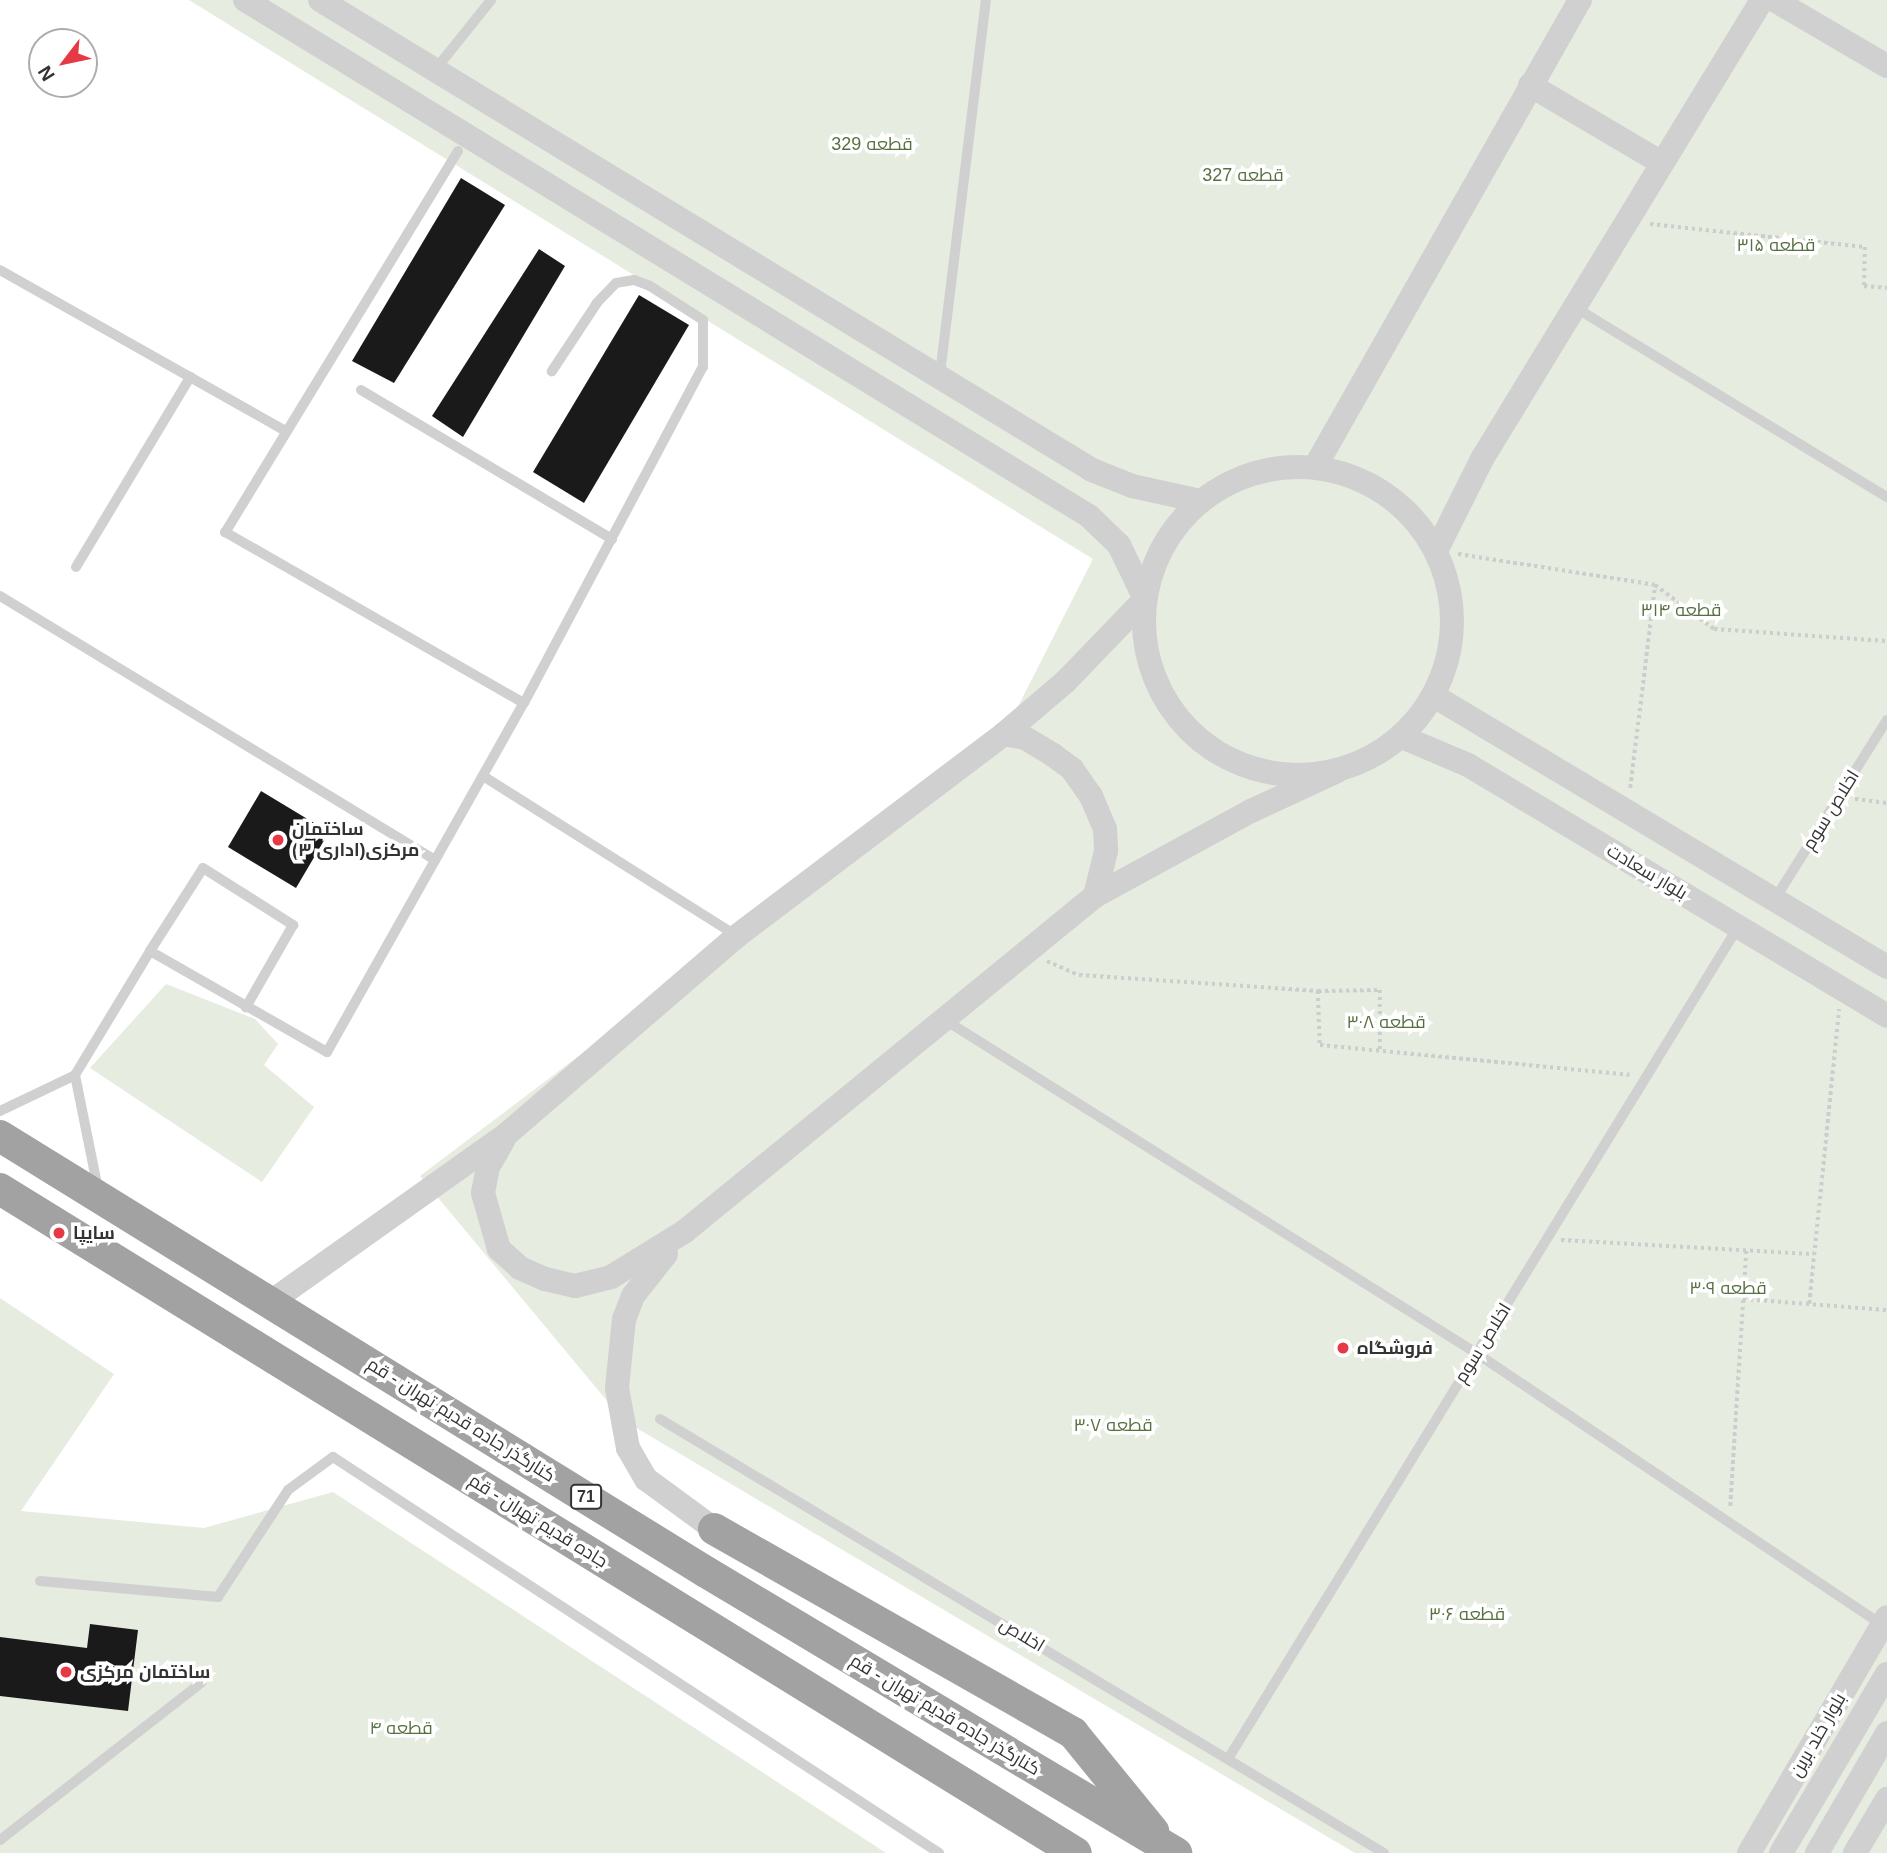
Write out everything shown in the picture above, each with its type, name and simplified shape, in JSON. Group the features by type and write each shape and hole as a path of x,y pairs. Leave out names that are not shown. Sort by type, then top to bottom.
{"highway":[{"name":"کنارگذر جاده قدیم تهران - قم","path":"0,1136 706,1572 1172,1851"},
{"name":"جاده قدیم تهران - قم","path":"0,1189 1076,1853"},
{"path":"713,1529 1073,1733 1172,1851"}],"street":[{"path":"245,0 1089,516 1119,545 1145,600"},
{"path":"320,0 940,374 1092,470 1132,486 1200,501"},
{"path":"1315,467 1580,0"},
{"path":"1436,551 1482,459 1762,0"},
{"path":"1774,0 1887,66"},
{"path":"1530,85 1662,163"},
{"path":"507,1134 488,1167 482,1193 499,1249 520,1268 575,1286 611,1277 640,1263 684,1232 1096,896 1251,811 1337,771 1372,758 1402,737 1434,696 1451,649 1451,599 1436,551 1415,519 1386,494 1352,476 1315,467 1274,468 1235,480 1200,501 1172,531 1154,563 1145,600 1151,662 1164,697 1196,737 1238,764 1287,776 1337,771"},
{"path":"271,1302 507,1134 737,936 1004,734 1065,682 1145,600"},
{"path":"1434,696 1887,967"},
{"path":"1004,734 1025,738 1053,754 1072,769 1091,796 1105,829 1106,851 1096,896"},
{"name":"بلوار سعادت","path":"1402,737 1468,765 1887,1016"},
{"path":"684,1232 633,1296 624,1319 617,1388 628,1448 646,1479 713,1529"},
{"name":"بلوار خلد برین","path":"1749,1853 1885,1621"},
{"path":"1781,1853 1887,1674"},
{"path":"1817,1853 1887,1733"},
{"path":"1855,1853 1887,1799"}],"lane":[{"path":"435,70 491,0"},
{"path":"940,374 986,0"},
{"path":"458,151 284,430 225,532 524,703"},
{"path":"0,270 284,430"},
{"path":"150,951 327,1052 524,703 703,367 703,320 650,286 634,280 616,283 597,303 552,371"},
{"path":"1575,307 1887,497"},
{"path":"76,567 190,377"},
{"path":"361,390 611,539"},
{"path":"0,596 435,860"},
{"name":"اخلاص سوم","path":"1775,900 1887,720"},
{"path":"483,776 737,936"},
{"path":"0,1111 75,1074 203,868 293,925 246,1007"},
{"name":"اخلاص سوم","path":"1228,1759 1738,927"},
{"path":"944,1020 1476,1353 1729,1524 1885,1621"},
{"path":"75,1074 100,1197"},
{"name":"اخلاص","path":"660,1419 1384,1853"},
{"path":"40,1581 218,1597 288,1490 333,1457 939,1853"},
{"path":"0,1840 202,1682"}],"path":[{"path":"1627,222 1865,247 1864,286 1887,288"},
{"path":"1436,551 1654,584 1714,628 1887,641"},
{"path":"1627,811 1654,584"},
{"path":"1839,797 1887,803"},
{"path":"1026,953 1079,975 1318,991 1380,990 1380,1051"},
{"path":"1809,1304 1838,986"},
{"path":"1318,991 1320,1045 1646,1077"},
{"path":"1545,1242 1572,1238 1814,1254"},
{"path":"1729,1524 1746,1250"},
{"path":"1743,1299 1887,1310"}],"green space":[{"path":"189,0 1887,0 1887,1853 1355,1853 623,1420 420,1176 1004,734 1093,559"},
{"path":"166,984 255,1019 278,1044 264,1065 314,1107 262,1182 90,1068"},
{"name":"قطعه ۴","path":"0,1298 114,1374 21,1511 204,1528 333,1492 886,1853 0,1853"}],"building":[{"path":"461,178 505,205 394,383 352,361"},
{"path":"539,249 565,266 463,437 432,416"},
{"path":"639,295 689,325 584,503 533,472"},
{"name":"ساختمان مرکزی(اداری ۳)","path":"261,791 329,832 296,888 228,847"},
{"name":"ساختمان مرکزی","path":"90,1624 138,1630 128,1711 0,1696 0,1637 87,1648"}],"place":[{"name":"ساختمان مرکزی(اداری ۳)","path":"278,840"},
{"name":"سایپا","path":"59,1233"},
{"name":"فروشگاه","path":"1343,1348"},
{"name":"ساختمان مرکزی","path":"66,1672"}],"park label":[{"name":"قطعه 329","path":"872,144"},
{"name":"قطعه 327","path":"1243,175"},
{"name":"قطعه ۳۱۵","path":"1776,245"},
{"name":"قطعه ۳۱۴","path":"1681,610"},
{"name":"قطعه ۳۰۸","path":"1386,1022"},
{"name":"قطعه ۳۰۹","path":"1728,1288"},
{"name":"قطعه ۳۰۷","path":"1113,1425"},
{"name":"قطعه ۳۰۶","path":"1467,1614"}]}
